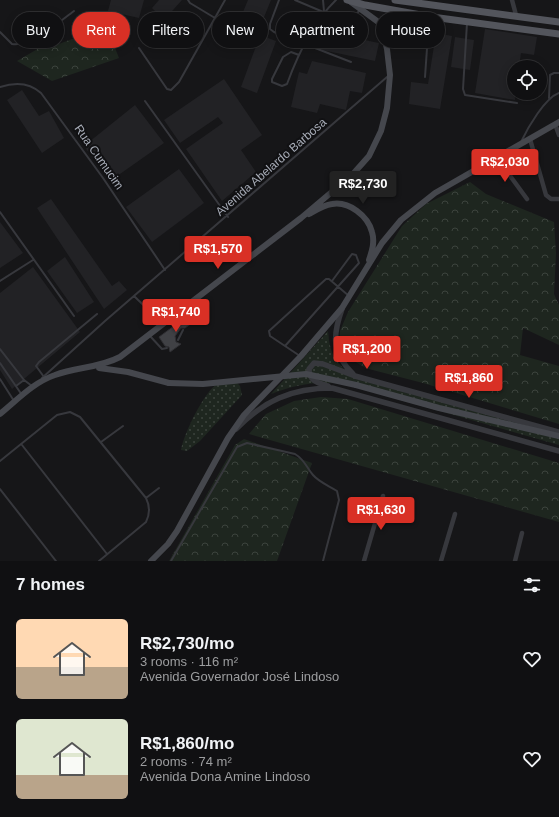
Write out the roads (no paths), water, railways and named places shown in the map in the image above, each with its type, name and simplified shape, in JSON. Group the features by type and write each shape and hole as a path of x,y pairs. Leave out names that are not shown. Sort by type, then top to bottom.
{"main road":[{"path":"395,0 516,15 559,22"},
{"path":"0,414 35,385 56,374 93,367 120,357 301,218 353,174 369,156 384,121 390,75 383,28 379,21 349,1"},
{"path":"349,1 406,12"},
{"path":"445,19 559,34"},
{"path":"151,561 168,544 177,531 228,438 244,415 301,356 342,308 367,267 391,232 412,210 435,193 557,123"},
{"path":"301,218 332,204 343,204 357,211 365,219 372,232 373,248 367,267"},
{"path":"93,367 128,372 169,383 203,384 306,374 356,385 439,408 559,436"}],"street":[{"path":"512,0 516,15"},
{"path":"557,123 559,135"},
{"path":"530,139 546,195 551,199 559,199"},
{"path":"497,158 527,199"},
{"path":"342,308 336,326 335,341 344,364 355,376"},
{"path":"559,432 355,376 323,364 314,363 309,369 311,378 314,381 332,388 559,451"},
{"path":"228,438 259,408 279,398 316,388 332,388"},
{"path":"364,561 383,496"},
{"path":"441,561 455,514"},
{"path":"515,561 522,533"}],"lane":[{"path":"188,0 190,3 212,16"},
{"path":"218,12 224,0"},
{"path":"276,33 270,29 270,24 279,0"},
{"path":"295,0 324,12"},
{"path":"323,0 324,12"},
{"path":"324,12 336,0"},
{"path":"0,32 12,44 23,43 40,35 74,11"},
{"path":"467,22 463,90 465,95 517,103"},
{"path":"204,38 212,23"},
{"path":"139,48 167,89 171,90 179,82 198,48"},
{"path":"299,55 291,52 283,57 272,78 275,84 282,86 287,84 302,48"},
{"path":"312,48 351,62"},
{"path":"424,77 427,48"},
{"path":"549,99 550,75 559,73"},
{"name":"Avenida Abelardo Barbosa","path":"35,385 134,296 228,217 390,75"},
{"name":"Rua Cumucim","path":"0,86 11,83 20,83 29,85 41,94 103,178 165,270"},
{"path":"520,144 549,99 559,92"},
{"path":"145,101 228,217"},
{"path":"0,212 74,316"},
{"path":"285,346 339,288 359,263 356,255 352,254 332,281"},
{"path":"0,281 34,260"},
{"path":"301,356 270,336 269,331 326,279 332,281 349,296"},
{"path":"134,296 163,324"},
{"path":"184,308 184,319"},
{"path":"44,377 36,366 39,362 97,314"},
{"path":"178,340 182,330"},
{"path":"149,335 162,349 167,348"},
{"path":"0,349 24,380 35,385"},
{"path":"0,363 23,396"},
{"path":"0,379 15,402"},
{"path":"16,386 24,380"},
{"path":"0,461 57,416 70,412 80,417 146,498 149,511 146,522 99,561"},
{"path":"101,442 123,426"},
{"path":"171,561 237,447 247,443 295,454 307,464 312,475 337,491 339,500 323,561"},
{"path":"21,445 107,554"},
{"path":"146,498 159,488"},
{"path":"0,489 56,561"}]}
